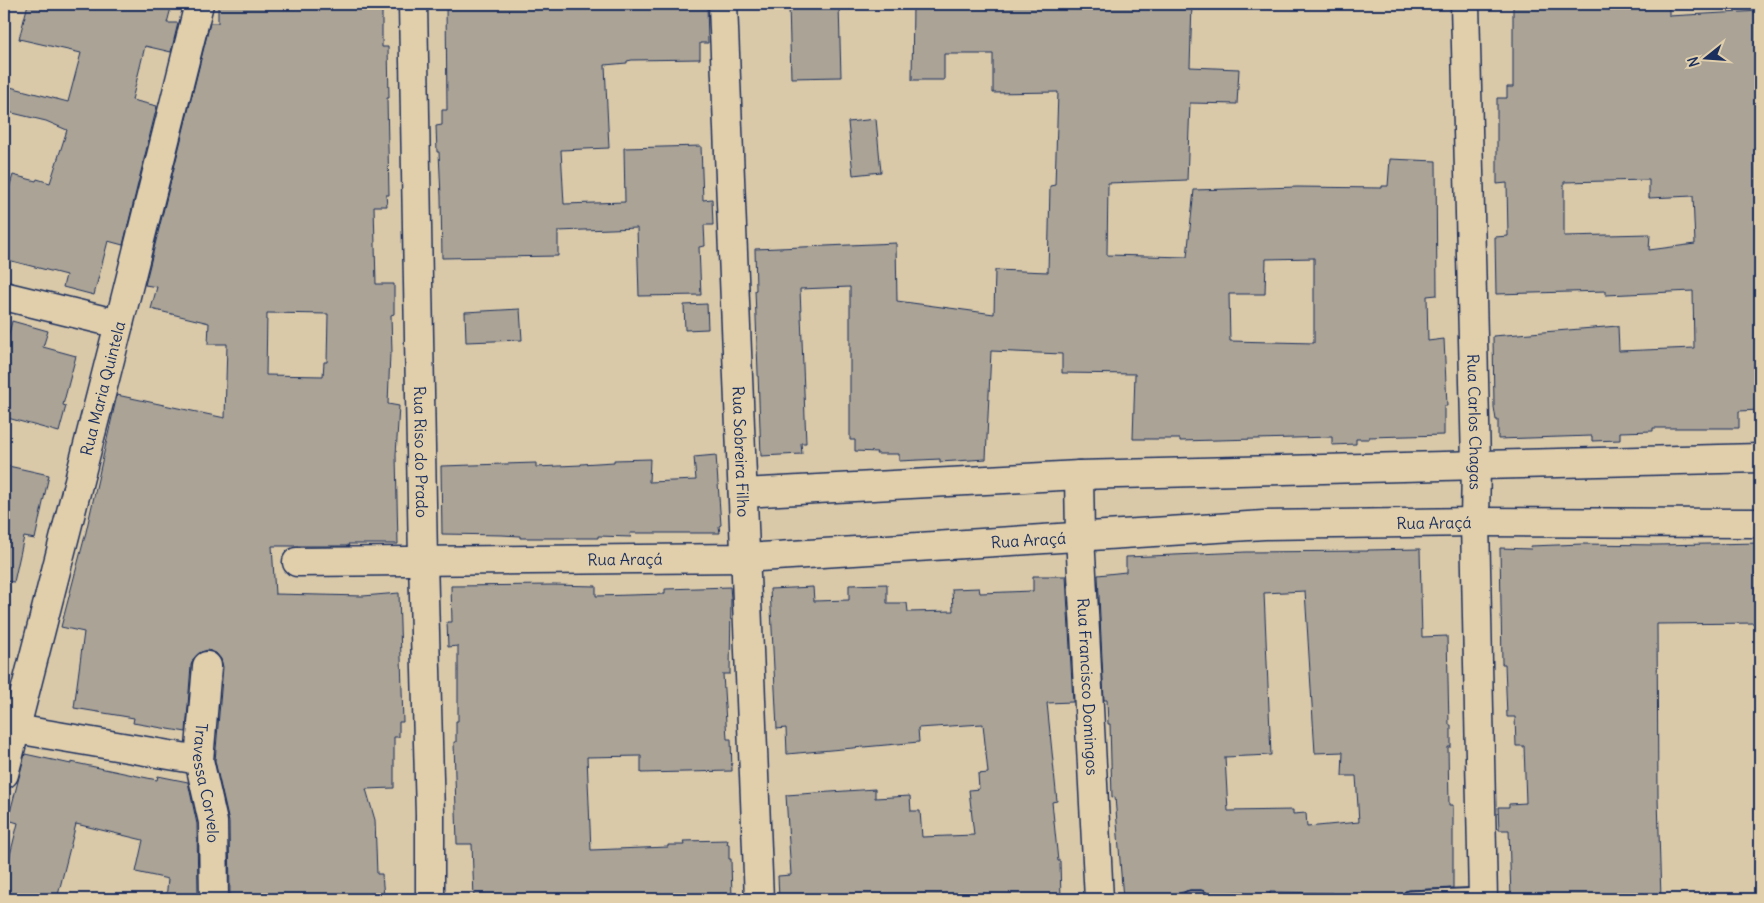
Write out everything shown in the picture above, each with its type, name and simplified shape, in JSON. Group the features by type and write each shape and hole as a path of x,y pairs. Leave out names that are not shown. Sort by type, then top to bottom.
{"street":[{"name":"Rua Maria Quintela","path":"4,774 10,728 119,324 199,4"},
{"name":"Rua Riso do Prado","path":"414,4 430,899"},
{"name":"Rua Sobreira Filho","path":"723,4 759,899"},
{"name":"Rua Carlos Chagas","path":"1465,4 1476,464 1475,522 1483,897"},
{"path":"4,296 119,324"},
{"path":"743,493 1079,474 1760,458"},
{"name":"Rua Francisco Domingos","path":"1079,474 1080,536 1099,899"},
{"name":"Rua Araçá","path":"297,562 745,558 1264,525 1475,522 1760,523"},
{"name":"Travessa Corvelo","path":"207,666 198,760 214,822 214,899"},
{"path":"10,728 198,760"}],"lane":[{"path":"1410,899 1483,897"},
{"path":"1190,899 1201,899"}],"building":[{"path":"28,4 74,4 95,9 96,4 172,4 167,23 178,23 171,52 145,46 132,100 157,106 123,245 108,241 94,295 63,287 66,275 4,259 4,187 9,188 13,175 50,183 67,130 46,121 4,111 10,87 68,102 81,53 19,39"},
{"path":"218,4 382,4 382,47 388,47 389,195 386,195 387,206 374,206 376,284 394,284 388,404 399,406 396,455 398,544 272,546 275,594 363,596 399,593 403,722 399,722 399,737 394,737 394,788 366,789 375,820 377,874 382,874 384,897 230,899 229,822 215,761 223,667 221,659 216,653 208,650 201,652 194,658 191,665 186,732 133,723 134,718 74,708 84,632 61,627 86,532 117,395 225,418 227,344 208,344 209,323 151,309 157,287 145,285 210,23 218,23","holes":["267,313 328,314 327,362 324,362 323,376 266,375"]},
{"path":"446,4 707,4 708,43 700,43 700,59 632,60 627,61 627,63 605,65 609,148 561,150 564,204 625,202 624,148 701,146 703,200 712,199 713,225 704,225 705,246 699,247 701,295 639,296 637,228 558,231 558,256 442,258 439,152 437,152 436,126 442,125 442,110 447,110"},
{"path":"913,4 1192,4 1190,67 1239,69 1237,104 1190,103 1187,180 1108,183 1107,255 1187,257 1194,190 1298,187 1382,188 1382,186 1388,186 1390,159 1436,161 1437,295 1427,296 1428,341 1444,339 1447,406 1444,406 1444,435 1369,437 1369,439 1356,439 1356,444 1332,445 1332,437 1180,441 1180,439 1133,439 1135,374 1062,373 1062,354 991,351 986,459 940,462 940,459 899,461 899,454 876,454 877,452 855,451 855,440 850,440 850,287 800,289 806,443 801,443 802,454 761,456 755,249 896,243 897,301 994,314 995,270 1048,272 1050,186 1055,185 1058,92 993,93 993,54 944,54 944,80 912,80","holes":["1314,258 1314,343 1230,341 1229,294 1265,294 1266,259"]},
{"path":"1513,4 1669,4 1669,16 1760,11 1760,410 1739,411 1739,428 1653,428 1653,431 1620,432 1620,440 1592,441 1592,436 1498,439 1498,420 1496,420 1494,407 1493,336 1618,326 1619,351 1694,348 1693,291 1606,295 1606,291 1496,294 1495,237 1508,236 1507,183 1497,184 1497,98 1507,98 1507,87 1513,87","holes":["1649,180 1649,198 1693,196 1695,244 1649,250 1650,234 1564,236 1564,182"]},
{"path":"839,5 841,77 791,78 789,6"},
{"path":"876,119 881,172 853,175 848,122"},
{"path":"707,304 708,329 685,330 684,305"},
{"path":"520,309 522,340 466,342 465,312"},
{"path":"12,321 48,331 43,347 76,356 63,405 66,406 59,432 4,417 4,355"},
{"path":"716,455 720,533 630,533 631,537 598,536 598,538 520,538 520,536 502,535 442,534 441,466 536,463 536,467 581,465 614,462 614,460 650,459 649,482 696,480 694,457"},
{"path":"4,465 49,475 35,539 24,537 14,582 4,581"},
{"path":"1760,543 1760,623 1657,624 1658,798 1661,899 1511,899 1509,830 1499,830 1498,807 1509,807 1509,804 1526,803 1524,746 1516,746 1515,717 1507,717 1505,664 1502,664 1500,548 1531,549 1530,546 1583,544"},
{"path":"1420,549 1422,637 1447,636 1449,725 1451,725 1451,747 1448,747 1449,805 1453,805 1453,888 1410,890 1405,891 1401,896 1270,892 1270,895 1244,895 1244,892 1208,893 1201,890 1190,890 1180,893 1180,899 1123,899 1115,797 1112,798 1110,724 1108,724 1107,700 1104,700 1098,575 1126,572 1126,557 1246,552","holes":["1305,591 1315,753 1343,752 1342,776 1356,776 1359,822 1307,827 1306,813 1293,814 1293,810 1228,811 1225,757 1271,755 1264,593"]},
{"path":"1033,576 1066,576 1073,702 1047,703 1057,801 1052,802 1058,861 1060,861 1061,899 779,899 778,876 791,875 786,795 875,789 875,798 910,796 911,811 920,811 922,837 974,835 969,790 979,789 978,774 988,773 983,724 918,728 919,742 787,754 786,728 777,729 770,589 813,587 814,601 849,600 849,585 887,584 887,603 907,603 908,612 953,611 952,589 979,588 980,593 1033,591"},
{"path":"451,586 596,586 596,596 665,594 665,589 730,587 730,674 723,674 727,739 731,739 732,771 641,773 641,756 587,757 591,850 668,847 668,845 684,845 683,841 728,840 729,859 731,859 732,899 474,899 472,844 457,844 454,742 456,742 456,721 458,721 458,646 448,647 447,622 452,622"},
{"path":"25,754 157,780 158,776 188,782 197,824 198,899 166,899 168,879 136,872 143,840 76,824 57,899 4,899 4,879 18,823 8,820"}]}
